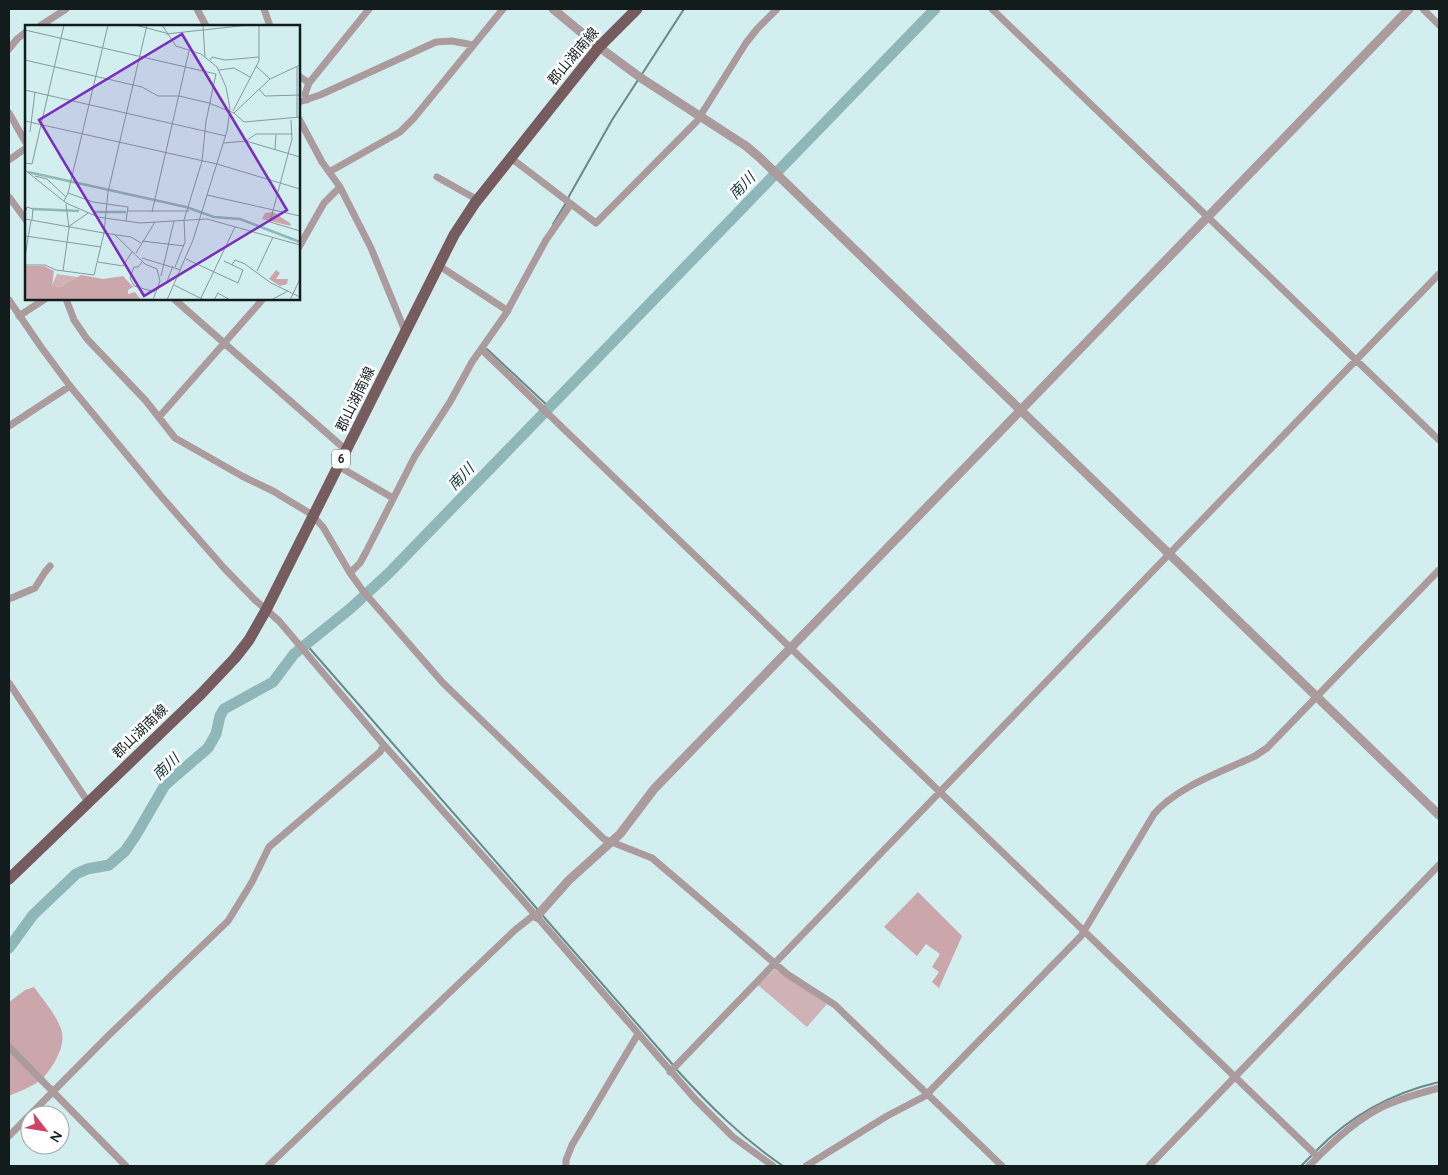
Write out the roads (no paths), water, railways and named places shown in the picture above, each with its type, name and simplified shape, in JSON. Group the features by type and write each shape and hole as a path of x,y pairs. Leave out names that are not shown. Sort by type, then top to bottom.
{"main road":[{"name":"郡山湖南線","path":"9,879 201,694 250,640 454,235 478,200 599,47 637,9"}],"street":[{"path":"42,25 66,9"},
{"path":"196,9 205,25"},
{"path":"264,9 270,25"},
{"path":"307,100 306,94 309,83 370,9"},
{"path":"329,172 404,129 502,9"},
{"path":"553,9 599,47 641,78 746,146 771,168 1439,815"},
{"path":"511,158 596,223 700,116 746,43 757,29 778,9"},
{"path":"992,9 1439,440"},
{"path":"268,1166 515,930 535,916 569,880 626,827 654,788 1409,9"},
{"path":"1423,9 1439,25"},
{"path":"9,48 25,33"},
{"path":"300,102 330,91 436,42 452,41 473,45"},
{"path":"300,77 309,83"},
{"path":"9,113 25,141"},
{"path":"300,122 329,172 340,187 371,248 405,331"},
{"path":"9,160 25,149"},
{"path":"437,177 478,200"},
{"path":"300,245 324,203 340,187"},
{"path":"9,196 25,219"},
{"path":"350,572 360,563 415,456 481,349 508,310 546,240 571,204"},
{"path":"438,265 508,310"},
{"path":"673,1069 1439,274"},
{"path":"9,300 70,386 160,495 224,568 279,621 384,745 638,1034 673,1069 733,1137 773,1166"},
{"path":"19,316 43,300"},
{"path":"66,300 74,320 87,339 127,380 175,438 309,512 323,527 363,591 443,683 604,839 645,855 660,864 682,885 794,979 835,1005 1002,1166"},
{"path":"175,300 346,450"},
{"path":"159,417 262,300"},
{"path":"481,349 1318,1157"},
{"path":"9,426 70,386"},
{"path":"338,466 393,498"},
{"path":"9,599 35,588 44,572 50,566"},
{"path":"806,1166 887,1116 927,1094 1084,931 1160,806 1180,793 1261,753 1274,742 1439,570"},
{"path":"9,683 88,802"},
{"path":"9,1136 108,1036 228,921 252,882 269,847 380,752 384,745"},
{"path":"1149,1166 1439,865"},
{"path":"566,1166 566,1160 572,1145 638,1034"},
{"path":"9,1047 126,1166"},
{"path":"1309,1166 1353,1126 1382,1107 1416,1094 1439,1088"}],"waterway":[{"path":"642,74 684,9"},
{"name":"南川","path":"9,948 33,915 76,874 87,869 109,865 125,851 165,785 208,748 216,734 220,716 224,709 273,682 294,654 351,608 389,573 935,9"},
{"path":"568,198 612,120 638,80"},
{"path":"553,224 566,203"},
{"path":"487,349 549,407"},
{"path":"305,643 539,911"},
{"path":"543,916 673,1065"},
{"path":"676,1069 727,1121 754,1145 783,1166"},
{"path":"1316,1151 1343,1127 1388,1099 1439,1082"},
{"path":"1301,1166 1312,1155"}]}
